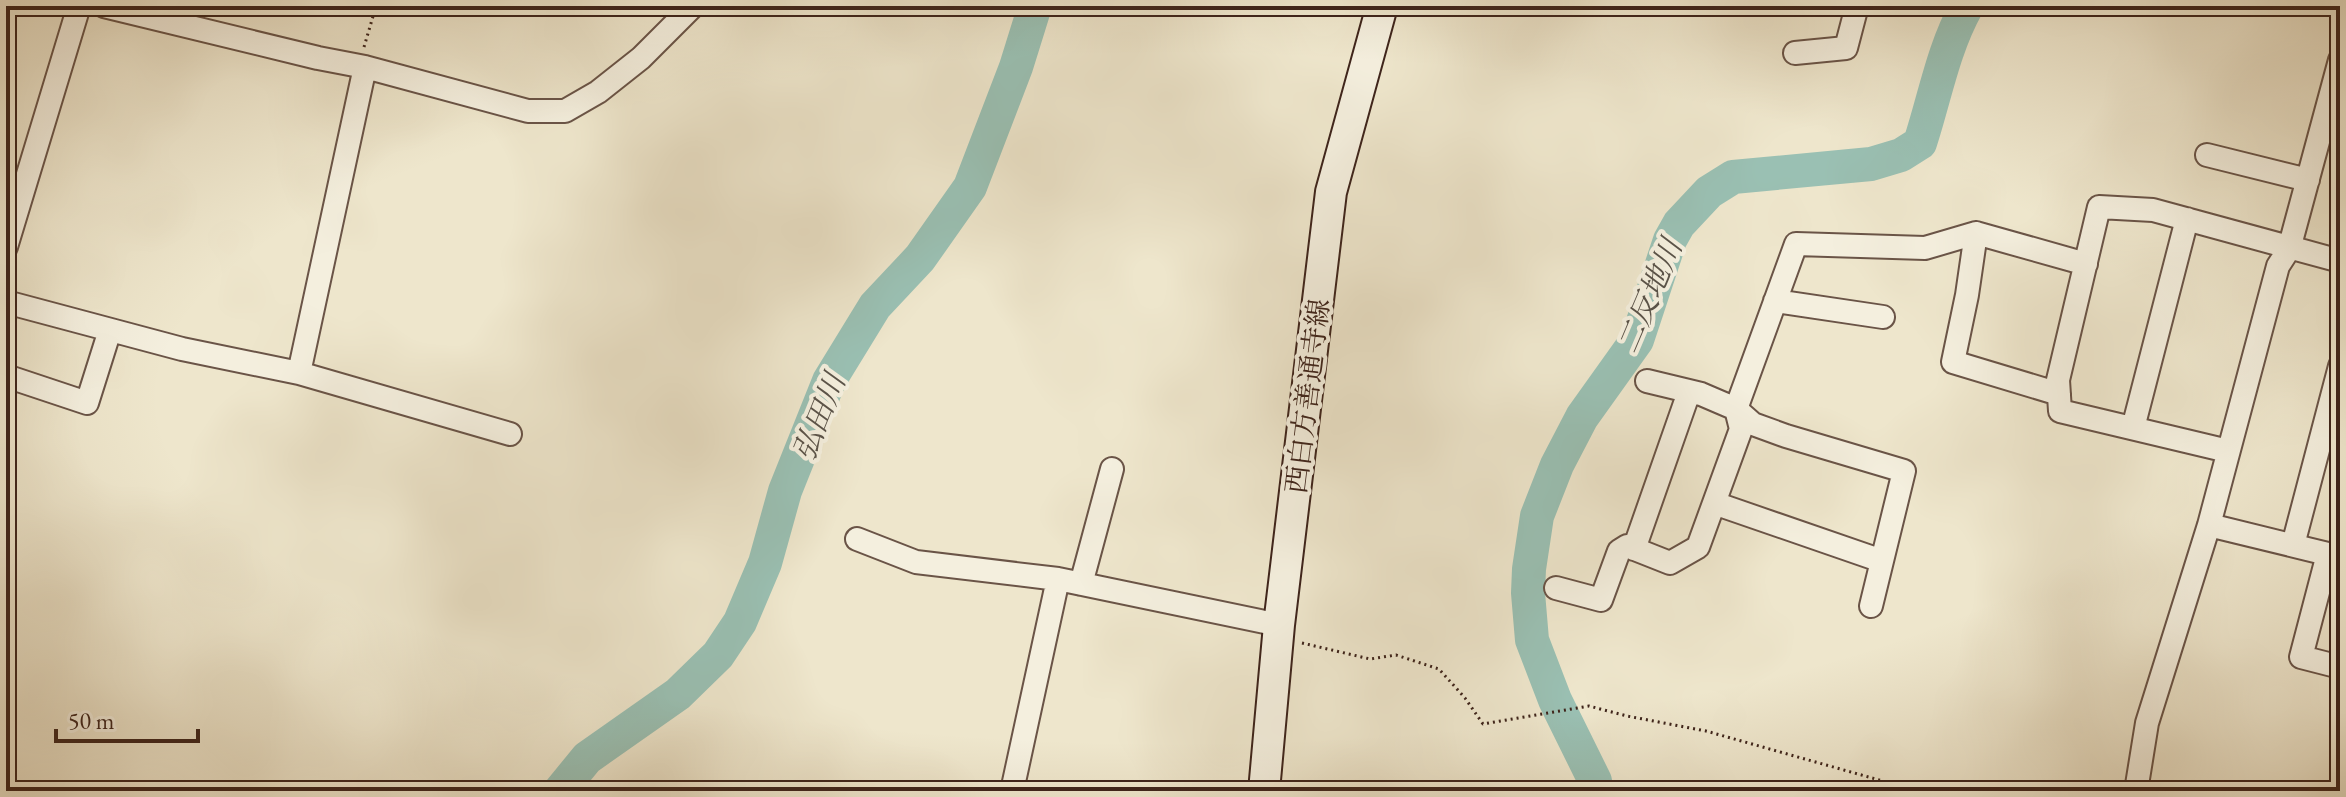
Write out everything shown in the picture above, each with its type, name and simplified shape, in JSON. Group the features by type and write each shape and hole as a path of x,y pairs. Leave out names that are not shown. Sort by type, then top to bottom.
{"main road":[{"name":"西白方善通寺線","path":"1264,791 1279,625 1331,192 1382,6"}],"street":[{"path":"6,247 79,6"},
{"path":"104,6 362,67 528,111 565,111 598,92 641,58 693,6"},
{"path":"1795,53 1846,48 1857,6"},
{"path":"2136,791 2147,723 2209,525 2278,266 2289,249 2340,60"},
{"path":"299,373 362,67"},
{"path":"2207,155 2308,180"},
{"path":"2228,451 2060,411 2058,380 2099,207 2153,210 2340,261"},
{"path":"2133,428 2187,219"},
{"path":"1556,588 1601,600 1619,551 1627,546 1670,563 1698,547 1741,429 1736,409 1796,244 1925,248 1976,233 2086,264"},
{"path":"1976,233 1953,362 2059,394"},
{"path":"1775,301 1883,317"},
{"path":"6,302 182,349 299,373 510,434"},
{"path":"6,376 87,403 110,330"},
{"path":"2293,545 2340,366"},
{"path":"1647,381 1701,394 1736,409 1753,424 1775,432 1904,471 1871,606"},
{"path":"1634,549 1689,392"},
{"path":"1081,584 1112,469"},
{"path":"1714,503 1882,561"},
{"path":"2209,525 2334,555 2301,657 2340,667"},
{"path":"857,539 916,562 1058,579 1279,625"},
{"path":"1012,791 1058,579"}],"path":[{"path":"362,67 376,6"},
{"path":"1279,625 1305,646 1370,659 1396,655 1439,669 1483,724 1589,706 1706,731 1918,791"}],"waterway":[{"name":"弘田川","path":"560,791 587,758 678,694 718,655 740,622 765,563 785,491 829,381 875,306 920,258 970,187 1016,67 1035,6"},
{"name":"二反地川","path":"1596,791 1595,781 1555,700 1532,640 1529,569 1537,516 1557,465 1582,417 1637,340 1670,240 1679,224 1709,192 1733,177 1871,164 1901,155 1920,143 1946,56 1967,6"}]}
